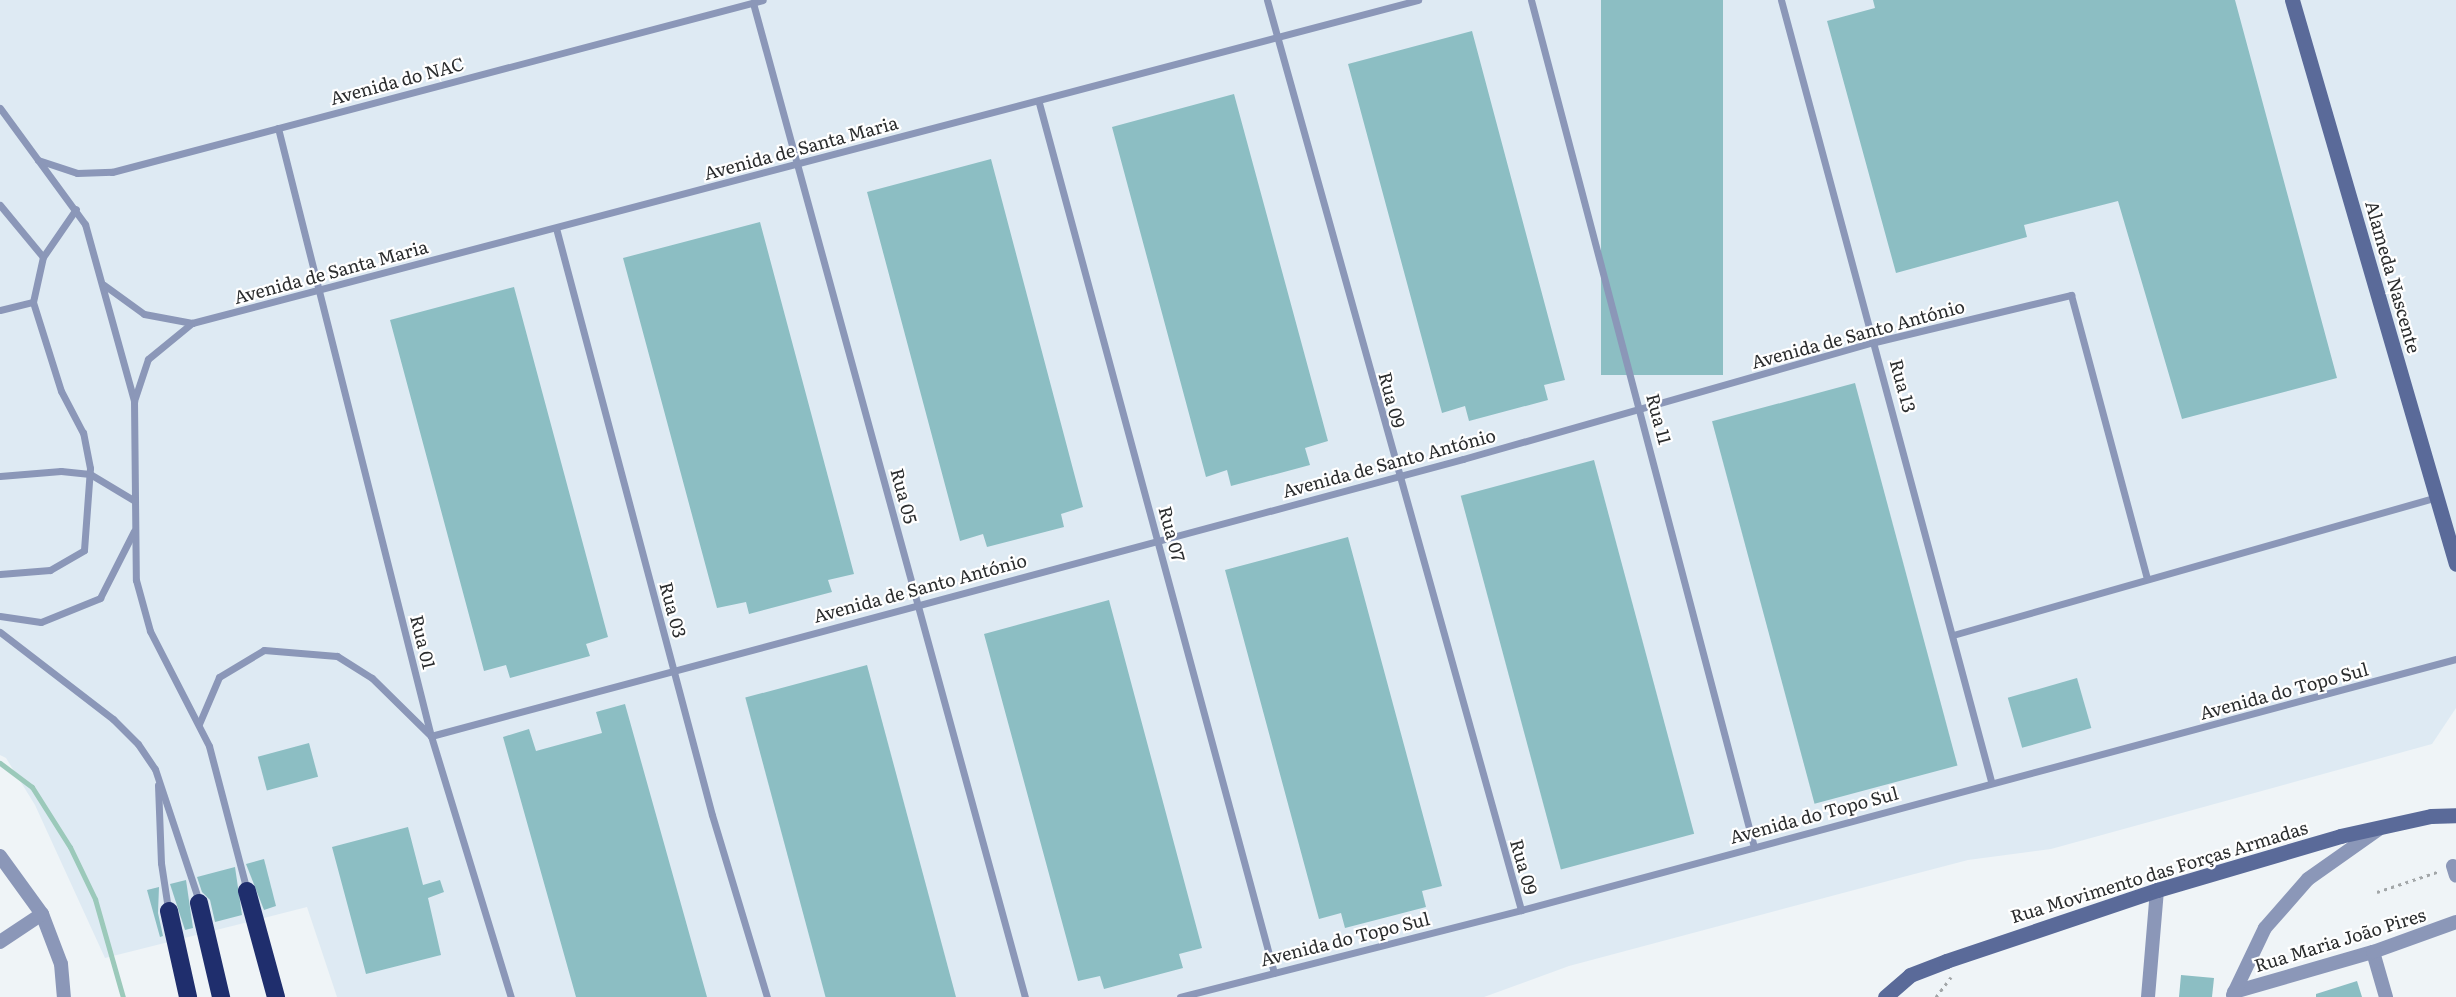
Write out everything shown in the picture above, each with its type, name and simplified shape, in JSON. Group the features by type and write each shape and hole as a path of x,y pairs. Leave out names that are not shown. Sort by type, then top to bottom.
{"highway":[{"path":"247,891 276,997"},
{"path":"199,903 221,997"},
{"path":"169,911 188,997"}],"street":[{"name":"Alameda Nascente","path":"2292,0 2456,564"},
{"name":"Rua Movimento das Forças Armadas","path":"1885,997 1910,975 2157,890 2382,827 2456,815"},
{"path":"2233,994 2265,928 2308,879 2382,827"},
{"path":"0,856 42,914 61,964 63,997"},
{"path":"2148,997 2157,890"},
{"path":"0,942 42,914"},
{"name":"Rua Maria João Pires","path":"2233,994 2373,952 2456,922"},
{"path":"2373,952 2386,997"}],"lane":[{"name":"Avenida do NAC","path":"38,159 77,173 112,171 763,0"},
{"name":"Rua 09","path":"1267,0 1521,910"},
{"name":"Avenida de Santa Maria","path":"134,401 148,358 192,323 1039,103 1418,0"},
{"name":"Rua 11","path":"1531,0 1641,410 1754,847"},
{"name":"Rua 13","path":"1781,0 1875,342 1990,781"},
{"name":"Rua 05","path":"753,3 1025,997"},
{"name":"Rua 07","path":"1039,103 1274,973"},
{"path":"0,108 85,224 104,285 134,401 136,580 150,631 209,746 247,891"},
{"name":"Rua 01","path":"278,128 431,736 511,997"},
{"path":"0,205 43,257"},
{"path":"0,574 50,570 84,550 90,474 83,433 61,391 33,302 43,257 76,209"},
{"name":"Rua 03","path":"556,228 712,815 767,997"},
{"name":"Avenida de Santa Maria","path":"104,285 144,314 192,323"},
{"name":"Avenida de Santo António","path":"431,736 1641,410 1875,342 2071,295 2147,579"},
{"path":"0,310 33,302"},
{"path":"0,476 61,471 90,474 135,501"},
{"path":"1953,634 2437,497"},
{"path":"0,616 41,622 100,598 136,528"},
{"path":"0,632 113,719 138,744 157,777 199,903"},
{"path":"199,724 219,676 264,650 337,656 372,678 431,736"},
{"name":"Avenida do Topo Sul","path":"1180,997 1521,910 1990,781 2456,659"},
{"path":"157,777 161,863 169,911"}],"path":[{"path":"2377,892 2454,871"}],"shaded area":[{"path":"0,0 2456,0 2456,708 2432,744 2051,849 1968,860 1569,966 1484,997 337,997 307,907 105,958 35,805 6,758 0,755"}],"building":[{"path":"1601,0 1723,0 1723,375 1601,375"},
{"path":"1873,0 2235,0 2337,378 2182,419 2118,201 2024,225 2027,237 1896,273 1827,21 1875,8"},
{"path":"1472,31 1565,380 1544,385 1548,400 1469,421 1465,406 1442,413 1348,64"},
{"path":"1234,94 1328,441 1305,448 1310,465 1231,486 1227,470 1206,477 1112,127"},
{"path":"991,159 1083,507 1061,514 1064,527 987,547 983,534 960,541 867,192"},
{"path":"760,222 854,574 828,580 832,592 749,614 746,602 717,608 623,258"},
{"path":"514,287 608,637 586,644 590,656 510,678 506,665 484,671 390,320"},
{"path":"1855,383 1957,766 1815,804 1712,421"},
{"path":"1594,460 1694,834 1561,870 1461,496"},
{"path":"1348,537 1442,886 1422,891 1426,907 1345,928 1341,913 1319,919 1225,570"},
{"path":"1109,600 1202,948 1179,954 1183,968 1104,989 1100,976 1078,981 984,634"},
{"path":"867,665 956,997 826,997 745,698"},
{"path":"2077,678 2091,728 2022,748 2008,698"},
{"path":"625,704 707,997 576,997 503,737 529,729 536,751 602,733 596,712"},
{"path":"309,743 318,777 267,791 258,757"},
{"path":"408,827 423,885 440,880 444,892 428,898 441,955 366,974 332,847"},
{"path":"264,859 276,906 264,910 246,864"},
{"path":"235,867 242,915 215,922 210,900 202,892 197,877"},
{"path":"186,880 193,928 185,930 170,884"},
{"path":"159,887 158,913 163,936 160,937 147,890"},
{"path":"2181,975 2214,978 2212,997 2179,997"},
{"path":"2357,981 2362,997 2316,997 2316,994"}],"waterway":[{"path":"0,763 32,787 70,847 95,899 123,997"}]}
